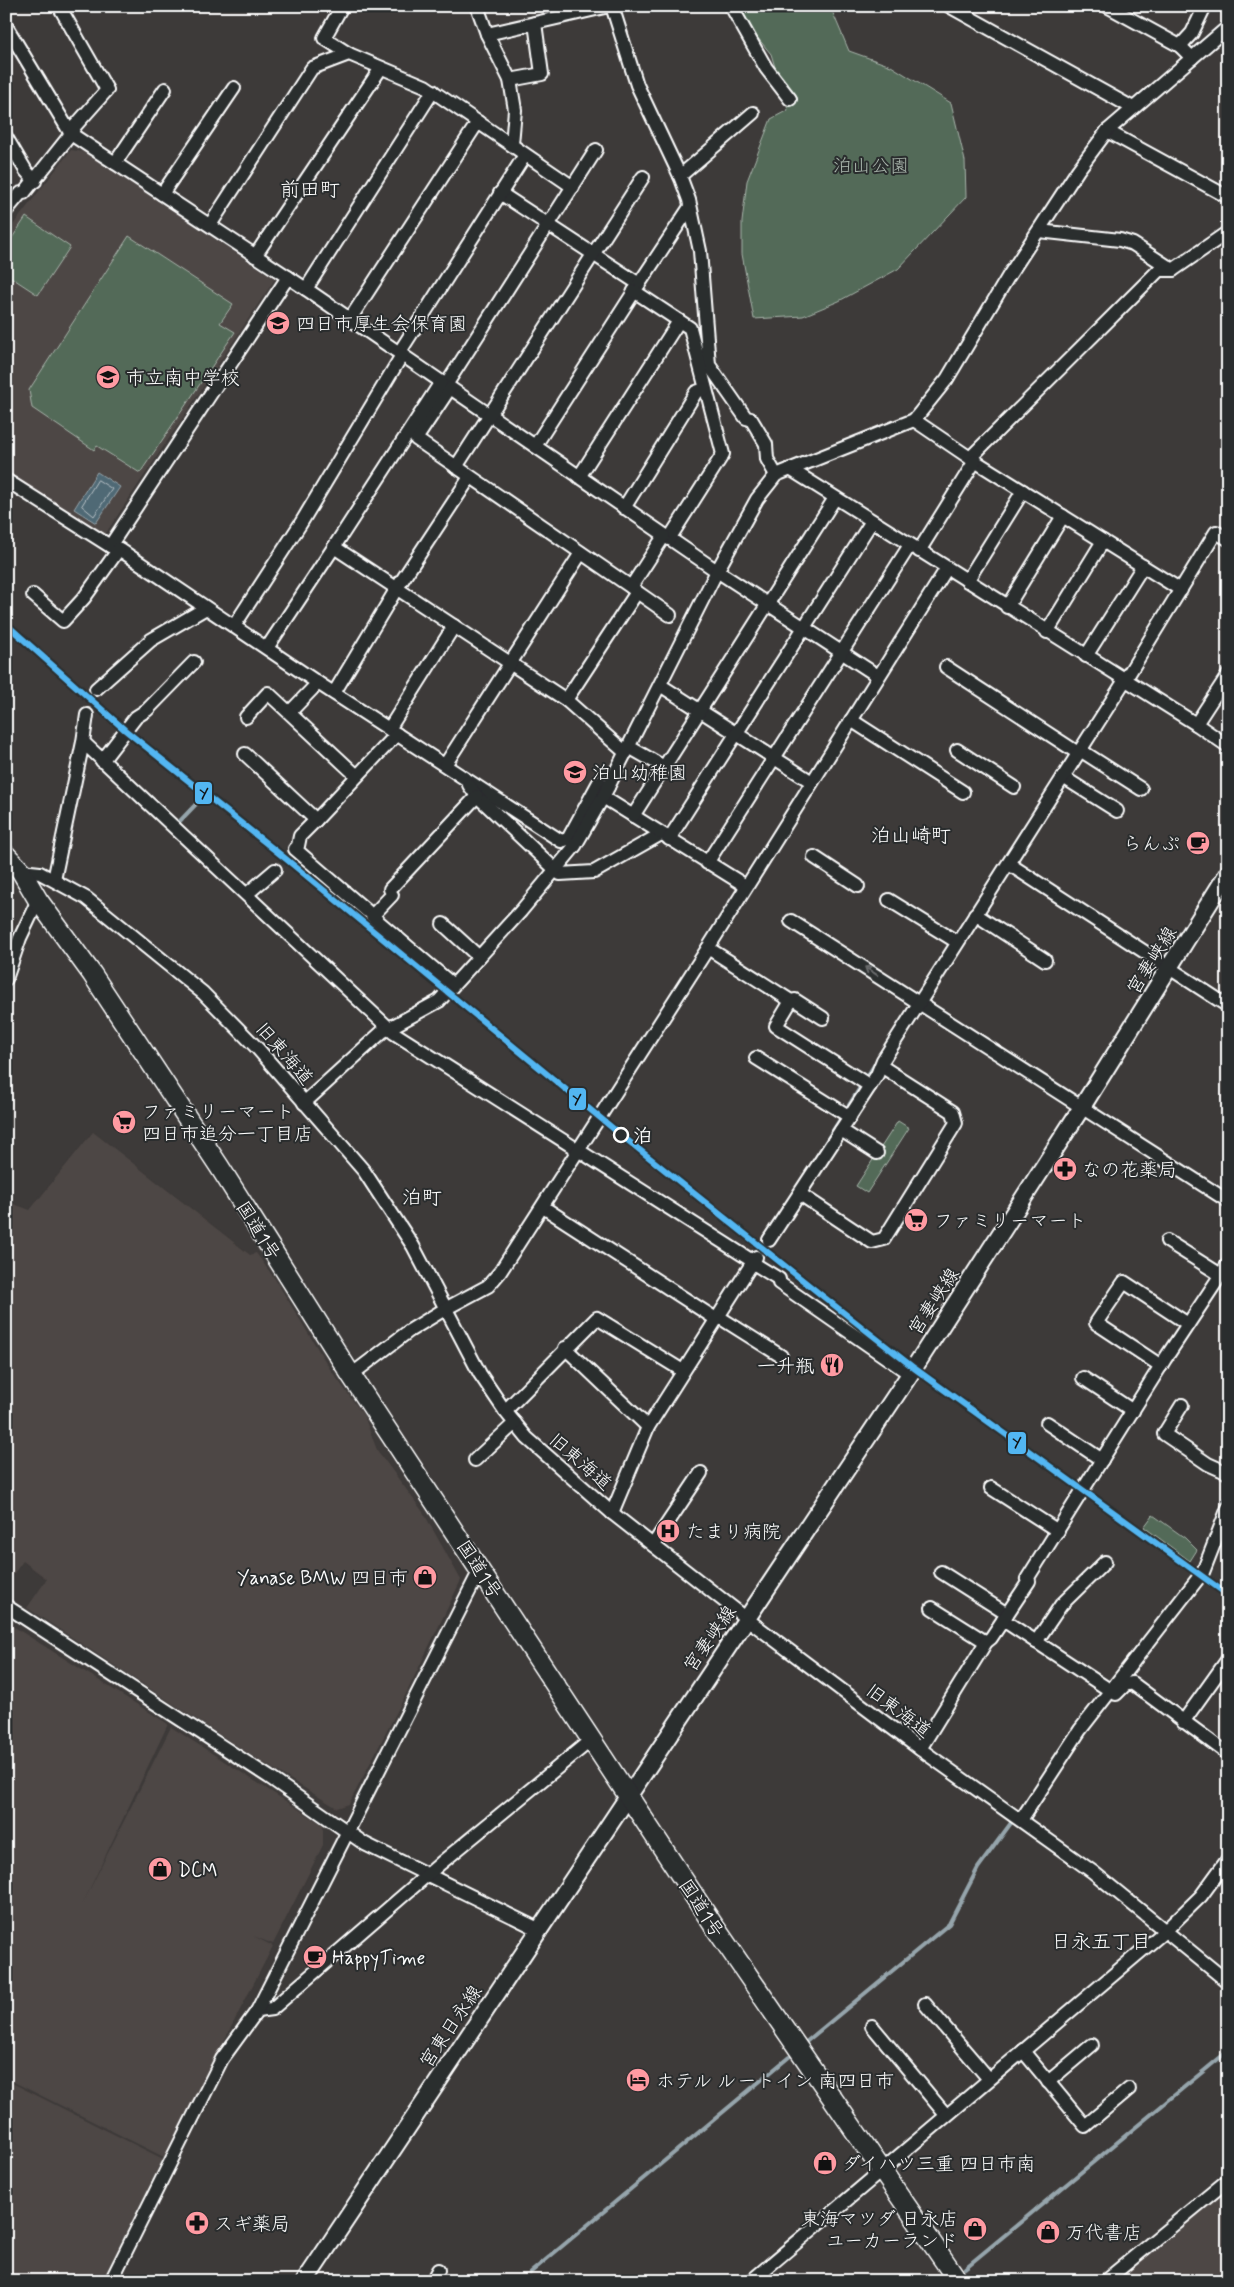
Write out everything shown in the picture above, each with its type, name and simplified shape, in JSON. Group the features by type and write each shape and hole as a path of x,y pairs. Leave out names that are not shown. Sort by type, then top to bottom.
{"highway":[{"name":"国道1号","path":"6,855 21,871 38,900 81,958 187,1118 352,1375 712,1923 958,2281"}],"main road":[{"name":"宮妻峡線","path":"629,1794 910,1374 1082,1107 1228,873"},
{"name":"宮東日永線","path":"305,2281 629,1794"}],"street":[{"path":"6,212 21,193 24,193 35,181 76,126 107,90 59,6"},
{"path":"342,6 324,38 349,54 415,80 573,187"},
{"path":"477,6 487,34 510,80 514,110 512,144"},
{"path":"487,34 610,6 637,85 680,176 690,207 700,250 709,365 746,418 751,419 759,430 766,444 767,458 776,475"},
{"path":"731,6 766,68 790,99"},
{"path":"949,6 1133,108"},
{"path":"1107,6 1180,46 1192,58"},
{"path":"1180,46 1192,33 1205,6"},
{"path":"510,80 542,74 535,23"},
{"path":"6,26 71,134 306,289 717,571 878,676"},
{"path":"304,1103 382,1032 433,1005 479,957 575,846 628,750 717,571 757,498 776,475 914,420 947,379 1008,277 1078,170 1107,131 1228,26"},
{"path":"210,225 312,68 349,54"},
{"path":"256,256 381,68"},
{"path":"162,194 234,88"},
{"path":"115,163 165,89"},
{"path":"306,289 433,91"},
{"path":"680,176 753,113"},
{"path":"350,319 478,122"},
{"path":"1107,131 1228,197"},
{"path":"6,137 26,171 35,181"},
{"path":"267,648 446,385 596,150"},
{"path":"234,626 301,523 400,354 500,193 526,155"},
{"path":"456,467 643,177"},
{"path":"500,193 594,254 690,328 704,389 723,454 667,537 566,700"},
{"path":"535,446 690,207"},
{"path":"1038,231 1120,240 1133,244 1173,270"},
{"path":"707,864 842,653 972,460 1159,270 1173,270 1228,232"},
{"path":"34,595 63,621 84,598 288,277"},
{"path":"579,477 679,321"},
{"path":"446,385 416,439 670,615"},
{"path":"624,508 696,392 704,389"},
{"path":"914,420 972,460 1181,590"},
{"path":"790,469 1228,746"},
{"path":"334,693 397,588 470,477"},
{"path":"7,481 115,548 561,841 568,839 599,782 606,792 633,816 707,864 746,886"},
{"path":"967,581 1023,491"},
{"path":"633,816 835,498"},
{"path":"1007,607 1063,516"},
{"path":"465,779 477,796 560,874 594,872 665,837 737,734 872,521"},
{"path":"769,1240 841,1130 846,1114 865,1083 881,1066 916,1001 1009,864 1063,777 1076,752 1125,680 1216,532 1228,539"},
{"path":"1047,632 1103,541"},
{"path":"334,547 566,700 628,750 664,767"},
{"path":"445,765 581,553"},
{"path":"1086,656 1143,566"},
{"path":"352,1375 409,1332 445,1309 488,1286 500,1272 708,948 947,568"},
{"path":"96,689 151,640 206,608"},
{"path":"367,911 295,849 298,846 300,836 357,776 393,731 454,626"},
{"path":"102,761 136,717 147,710 194,662"},
{"path":"946,667 1076,752 1141,789"},
{"path":"1196,724 1228,675"},
{"path":"290,712 318,683"},
{"path":"660,685 812,782"},
{"path":"246,717 268,693 357,776"},
{"path":"54,880 87,715"},
{"path":"851,720 963,792"},
{"path":"83,742 389,1028 755,1261 780,1279 779,1283 910,1374"},
{"path":"958,750 1014,786"},
{"path":"245,754 316,820"},
{"path":"1063,777 1117,811"},
{"path":"453,986 372,916 391,892 477,796"},
{"path":"814,857 858,886"},
{"path":"1009,864 1228,1006"},
{"path":"247,894 276,870"},
{"name":"旧東海道","path":"21,871 40,873 86,898 203,993 258,1048 364,1171 413,1246 480,1374 505,1411 527,1438 612,1513 747,1619 920,1749 1093,1872 1228,1982"},
{"path":"6,979 9,964 38,900"},
{"path":"889,900 957,942"},
{"path":"975,914 1045,960"},
{"path":"791,921 1228,1201"},
{"path":"443,924 479,957"},
{"path":"708,948 791,1001 795,1000 823,1018"},
{"path":"791,1001 776,1026 865,1083"},
{"path":"756,1058 846,1114"},
{"path":"800,1194 872,1242 884,1239 956,1122 953,1112 881,1066"},
{"path":"841,1130 877,1153"},
{"path":"543,1207 781,1356"},
{"path":"920,1749 1224,1269 1167,1241"},
{"path":"612,1513 648,1427 755,1261"},
{"path":"1161,1366 1096,1323 1124,1282 1188,1324"},
{"path":"505,1411 565,1348 597,1318 684,1371"},
{"path":"565,1348 648,1427"},
{"path":"1083,1378 1133,1411"},
{"path":"1182,1405 1164,1434 1208,1464 1228,1473"},
{"path":"475,1460 515,1423"},
{"path":"1047,1423 1102,1460"},
{"path":"653,1545 701,1473"},
{"path":"992,1488 1058,1531"},
{"path":"1021,1820 1080,1730 1203,1572 1228,1508"},
{"path":"1036,1642 1061,1604 1105,1562"},
{"path":"110,2281 222,2058 257,2011 480,1570"},
{"path":"941,1572 1109,1694 1112,1699 1130,1682 1228,1754"},
{"path":"6,1606 365,1844 538,1929"},
{"path":"932,1608 986,1642"},
{"path":"1183,1722 1228,1659"},
{"path":"257,2011 272,2009 428,1875 591,1740"},
{"path":"750,2281 1165,1931 1201,1896 1228,1859"},
{"path":"925,2004 989,2079"},
{"path":"872,2026 946,2115"},
{"path":"1048,2082 1092,2045"},
{"path":"1023,2051 1085,2126 1129,2090"},
{"path":"1105,2281 1228,2180"}],"shaded area":[{"name":"市立南中学校","path":"71,150 84,152 275,279 104,536 6,476 6,234"},
{"path":"93,1132 250,1255 256,1253 275,1279 330,1369 364,1416 377,1450 423,1512 461,1580 406,1694 349,1804 337,1808 254,1757 27,1608 47,1579 23,1561 6,1584 6,1245 13,1235 11,1203 30,1210"},
{"path":"6,1622 168,1724 82,1905 171,1727 323,1825 323,1845 273,1944 253,1936 273,1946 164,2157 6,2078"},
{"path":"6,2080 163,2159 102,2281 6,2281"},
{"path":"1220,2193 1228,2202 1228,2281 1117,2281"}],"green space":[{"name":"泊山公園","path":"737,6 830,6 849,51 891,66 951,103 965,161 966,197 898,269 839,301 803,316 754,319 742,254 742,222 747,181 771,119 788,110 771,54 742,19"},
{"path":"26,217 70,247 38,295 6,274 6,247"},
{"path":"129,236 233,304 220,323 235,332 140,473 97,446 94,450 32,408 29,390"},
{"path":"898,1121 909,1128 867,1193 856,1186"},
{"path":"1153,1515 1185,1538 1197,1550 1190,1561 1144,1527"}],"water":[{"path":"97,472 120,487 96,523 74,509"}],"waterway":[{"path":"178,823 199,801"},
{"path":"815,1159 878,1059"},
{"path":"1221,1510 1228,1493"},
{"path":"806,2042 949,1924 978,1868 1011,1823"},
{"path":"965,2268 1228,2051"},
{"path":"530,2273 789,2057"}],"transit line":[{"name":"Y","path":"6,624 125,730 286,859 621,1135 825,1298 914,1368 1228,1595"}],"place":[{"name":"四日市厚生会保育園","path":"278,323"},
{"name":"市立南中学校","path":"108,377"},
{"name":"泊山幼稚園","path":"575,772"},
{"name":"らんぷ","path":"1198,843"},
{"name":"ファミリーマート 四日市追分一丁目店","path":"124,1122"},
{"name":"泊","path":"621,1135"},
{"name":"なの花薬局","path":"1065,1169"},
{"name":"ファミリーマート","path":"916,1220"},
{"name":"一升瓶","path":"832,1365"},
{"name":"たまり病院","path":"668,1531"},
{"name":"Yanase BMW 四日市","path":"425,1577"},
{"name":"DCM","path":"160,1869"},
{"name":"HappyTime","path":"315,1957"},
{"name":"ホテル ルートイン 南四日市","path":"638,2080"},
{"name":"ダイハツ三重 四日市南","path":"825,2163"},
{"name":"スギ薬局","path":"197,2223"},
{"name":"東海マツダ 日永店 ユーカーランド","path":"975,2229"},
{"name":"万代書店","path":"1048,2232"}],"district":[{"name":"前田町","path":"310,189"},
{"name":"泊山崎町","path":"911,835"},
{"name":"泊町","path":"422,1197"},
{"name":"日永五丁目","path":"1101,1941"}]}
